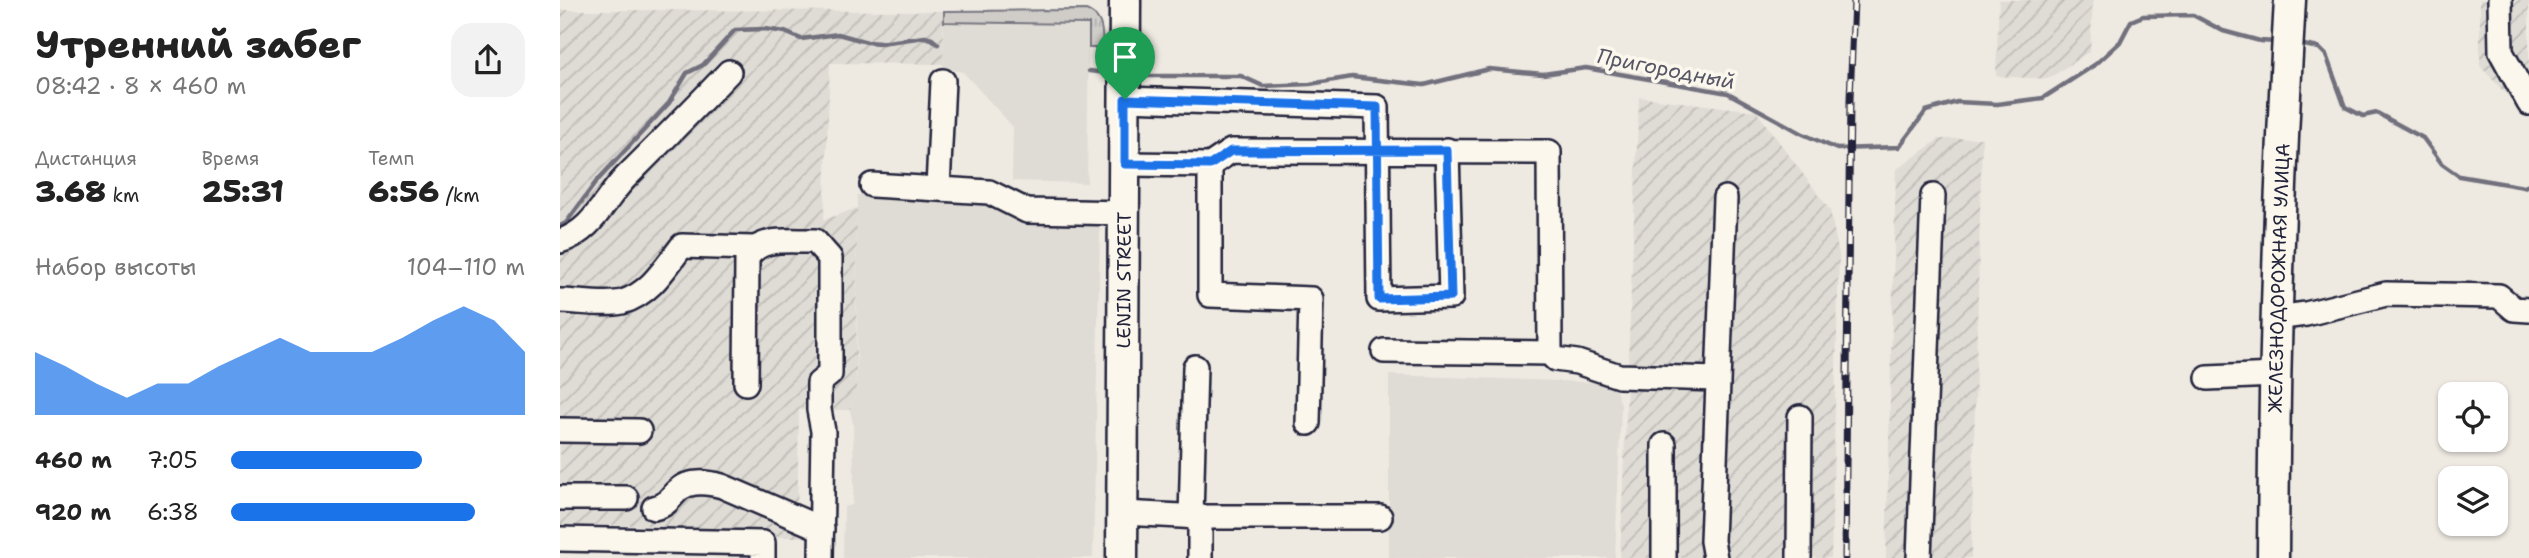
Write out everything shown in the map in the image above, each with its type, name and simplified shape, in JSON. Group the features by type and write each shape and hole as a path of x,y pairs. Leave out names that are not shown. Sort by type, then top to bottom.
{"main road":[{"name":"LENIN STREET","path":"1122,558 1125,0"},
{"name":"ЖЕЛЕЗНОДОРОЖНАЯ УЛИЦА","path":"2273,558 2274,375 2290,0"}],"street":[{"path":"2500,0 2501,52 2529,103"},
{"path":"560,241 573,237 589,223 622,181 729,72"},
{"path":"938,188 943,81"},
{"path":"1126,81 1377,107 1379,299 1451,297 1447,150"},
{"path":"1125,164 1210,165 1231,151 1549,152 1550,353 1555,359 1577,362 1619,376 1717,379"},
{"path":"1210,165 1210,295 1311,299 1308,423"},
{"path":"872,185 989,192 1027,211 1125,213"},
{"path":"1919,558 1933,196"},
{"path":"1715,558 1712,541 1725,198"},
{"path":"746,383 747,258 752,248 762,242 815,241 830,258 830,374 820,383 819,410 823,431 821,558"},
{"path":"560,301 620,302 643,292 659,277 682,246 752,248"},
{"path":"2276,318 2306,314 2386,294 2499,296 2514,309 2529,310"},
{"path":"1384,351 1550,353"},
{"path":"1195,367 1196,517 1200,558"},
{"path":"2208,378 2274,375"},
{"path":"1799,558 1800,417"},
{"path":"560,429 639,431"},
{"path":"1664,445 1664,558"},
{"path":"654,508 666,505 679,489 706,482 722,486 821,529"},
{"path":"560,498 626,499"},
{"path":"1123,513 1196,517 1380,517"},
{"path":"560,539 763,543 763,558"}],"shaded area":[{"path":"1999,0 2093,0 2090,51 2048,79 1996,76"},
{"path":"2480,0 2529,0 2529,119 2480,66"},
{"path":"560,10 944,11 943,64 830,63 824,220 857,208 856,393 850,410 799,410 797,526 802,537 741,537 733,531 644,525 560,525"},
{"path":"944,22 1089,24 1087,183 1012,181 1013,127 963,72 943,68"},
{"path":"1639,97 1756,111 1830,210 1839,255 1831,558 1620,558"},
{"path":"1982,138 1971,558 1886,558 1896,170 1939,139"},
{"path":"857,195 887,196 887,200 989,201 1098,223 1093,558 843,558 844,507 852,505 854,489 853,424 850,410 856,393"},
{"path":"1389,375 1613,383 1621,404 1615,558 1389,558"}],"green space":[{"path":"1086,10 1099,21 1103,48 1089,48 1089,24 944,22 944,11"}],"waterway":[{"name":"Пригородный","path":"1135,76 1241,76 1263,86 1310,84 1352,77 1424,85 1489,69 1543,74 1586,68 1728,93 1803,134 1837,149 1899,147 1926,111 1957,102 1997,104 2043,98 2096,64 2120,42 2131,21 2143,16 2193,15 2223,31 2260,41 2276,42"},
{"name":"Пригородный","path":"560,226 566,223 596,182 669,103 687,73 703,65 735,30 765,29 785,32 801,39 838,34 880,43 925,37 938,44"},
{"name":"Пригородный","path":"2299,44 2319,48 2326,55 2345,107 2363,116 2377,113 2423,138 2442,164 2459,176 2524,187 2529,185"},
{"name":"Пригородный","path":"1089,71 1116,74"}],"railway":[{"path":"1845,558 1850,99 1854,0"}],"route":[{"path":"1125,99 1125,164 1210,165 1231,151 1377,150 1447,150 1451,297 1379,299 1377,150 1377,107 1125,99"}]}
